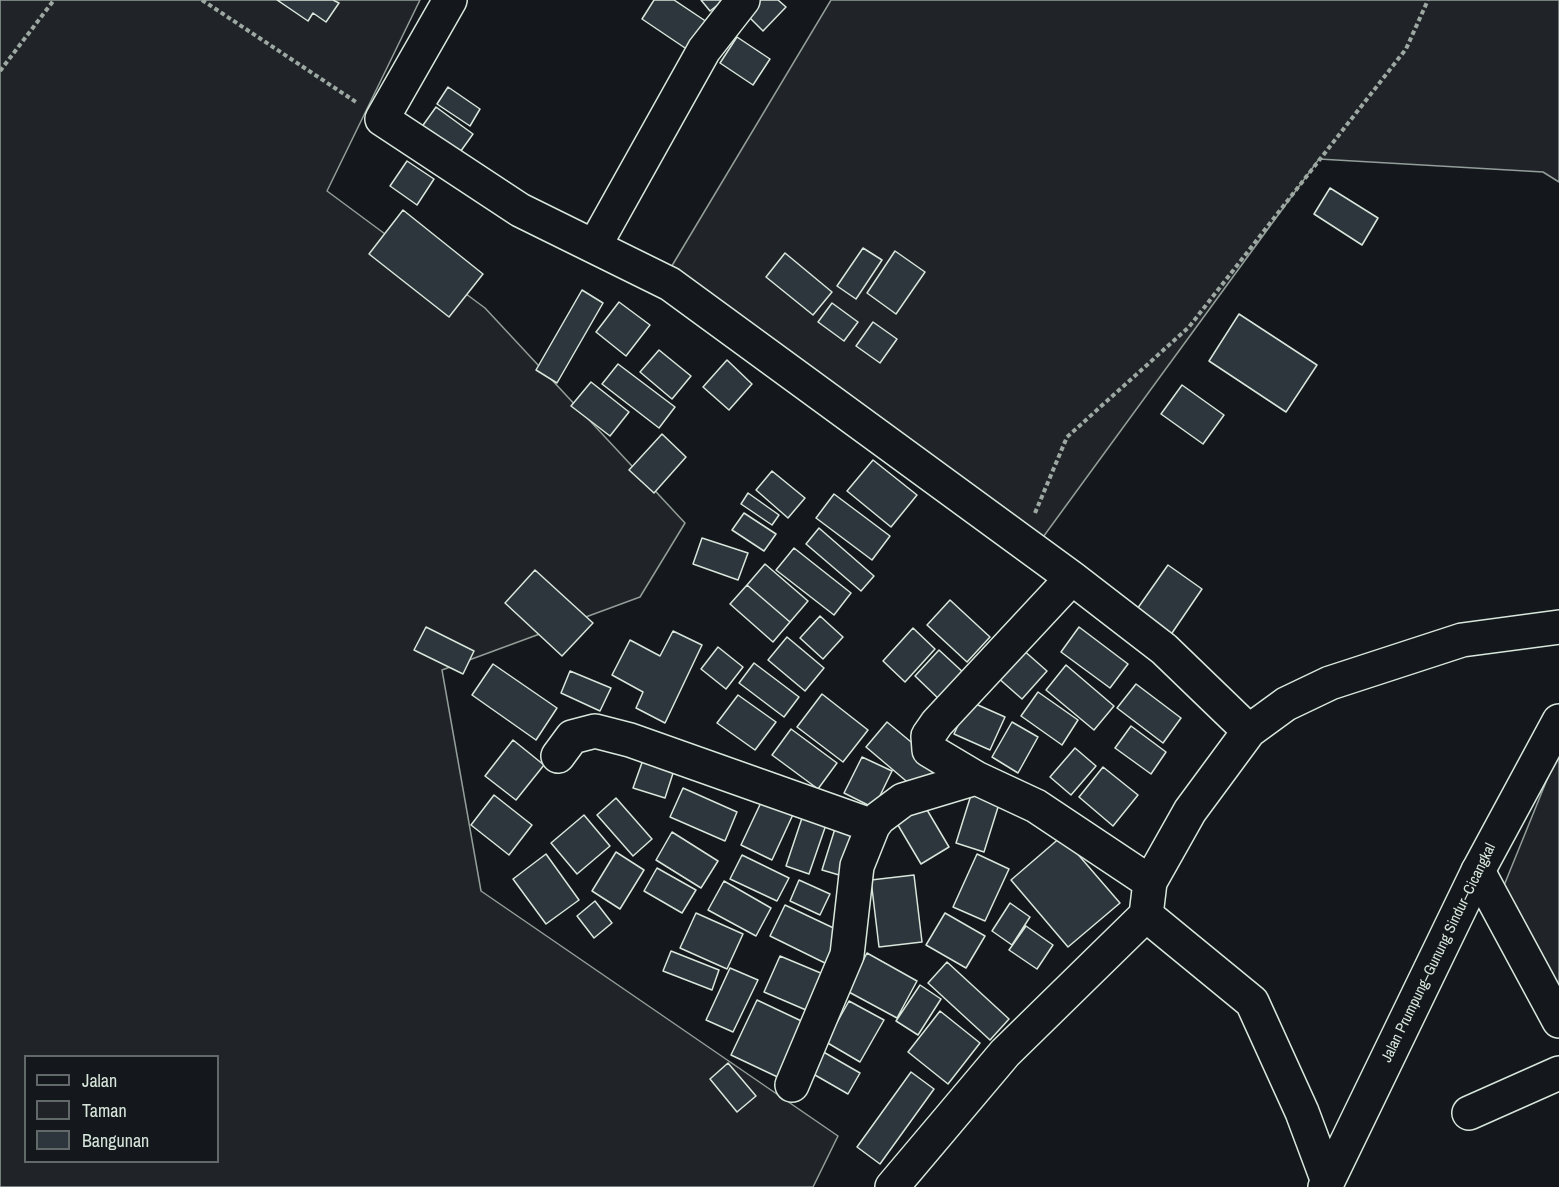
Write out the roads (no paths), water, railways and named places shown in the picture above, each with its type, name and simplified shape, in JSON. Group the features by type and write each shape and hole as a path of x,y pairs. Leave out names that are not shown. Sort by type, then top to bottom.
{"street":[{"path":"450,0 382,118 520,210 670,284 1072,578 1164,649 1249,731"},
{"path":"595,245 704,50 743,0"},
{"path":"1072,578 938,723 928,736 929,750 976,777 1036,806 1150,882"},
{"path":"892,1187 1005,1053 1146,915 1150,882 1190,811 1249,731 1286,704 1330,683 1462,640 1559,627"},
{"name":"Jalan Prumpung–Gunung Sindur–Cicangkal","path":"1326,1183 1478,871 1559,721"},
{"path":"558,756 572,737 595,731 630,740 873,826"},
{"path":"792,1085 846,955 857,866 873,826 879,818 903,800 976,777"},
{"path":"1478,871 1559,1021"},
{"path":"1146,915 1252,1002 1302,1112 1326,1183"},
{"path":"1469,1113 1559,1073"}]}
